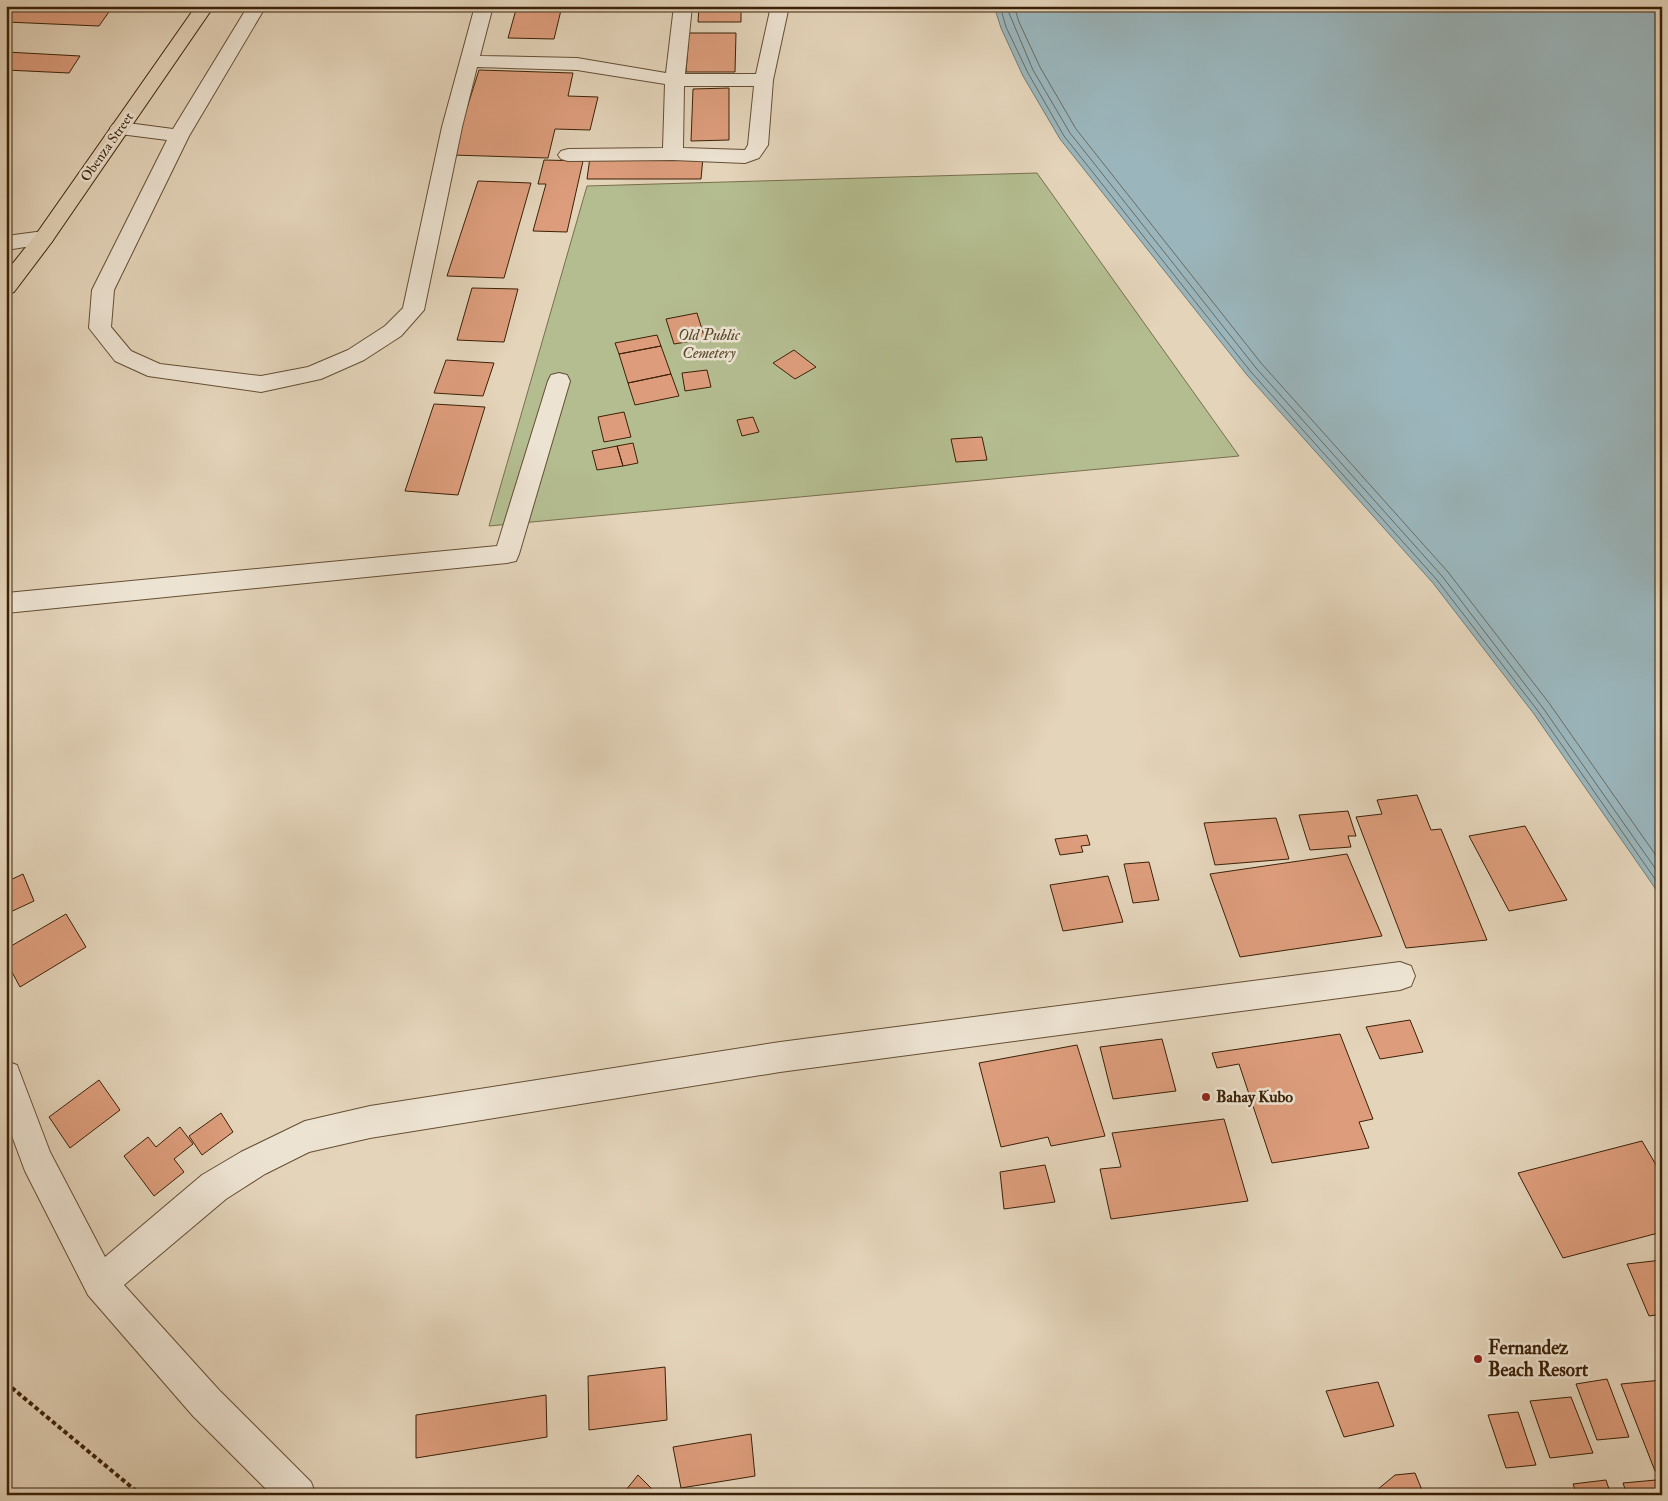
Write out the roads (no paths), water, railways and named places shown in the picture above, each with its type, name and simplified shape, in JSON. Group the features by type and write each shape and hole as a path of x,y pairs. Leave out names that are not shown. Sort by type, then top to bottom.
{"main road":[{"name":"Obenza Street","path":"6,287 44,238 204,6"}],"street":[{"path":"257,6 179,136 103,290 100,328 123,356 156,371 261,384 313,374 356,355 393,331 412,310 452,127 484,6"},
{"path":"674,154 675,80 683,6"},
{"path":"568,155 674,154 745,157 752,154 758,145 764,80 780,6"},
{"path":"469,61 577,64 675,80 764,80"},
{"path":"120,128 179,136"},
{"path":"6,243 44,238"},
{"path":"6,603 507,554 559,381"},
{"path":"100,1283 214,1187 253,1163 305,1137 313,1135 370,1122 780,1057 1400,976"},
{"path":"6,1076 37,1160 100,1283 206,1403 298,1495"}],"water":[{"path":"994,6 1662,6 1662,898 1534,714 1433,583 1247,375 1060,139 1023,76 1001,28"}],"place":[{"name":"Bahay Kubo","path":"1206,1097"},
{"name":"Fernandez Beach Resort","path":"1478,1359"}],"park label":[{"name":"Old Public Cemetery","path":"709,344"}]}
